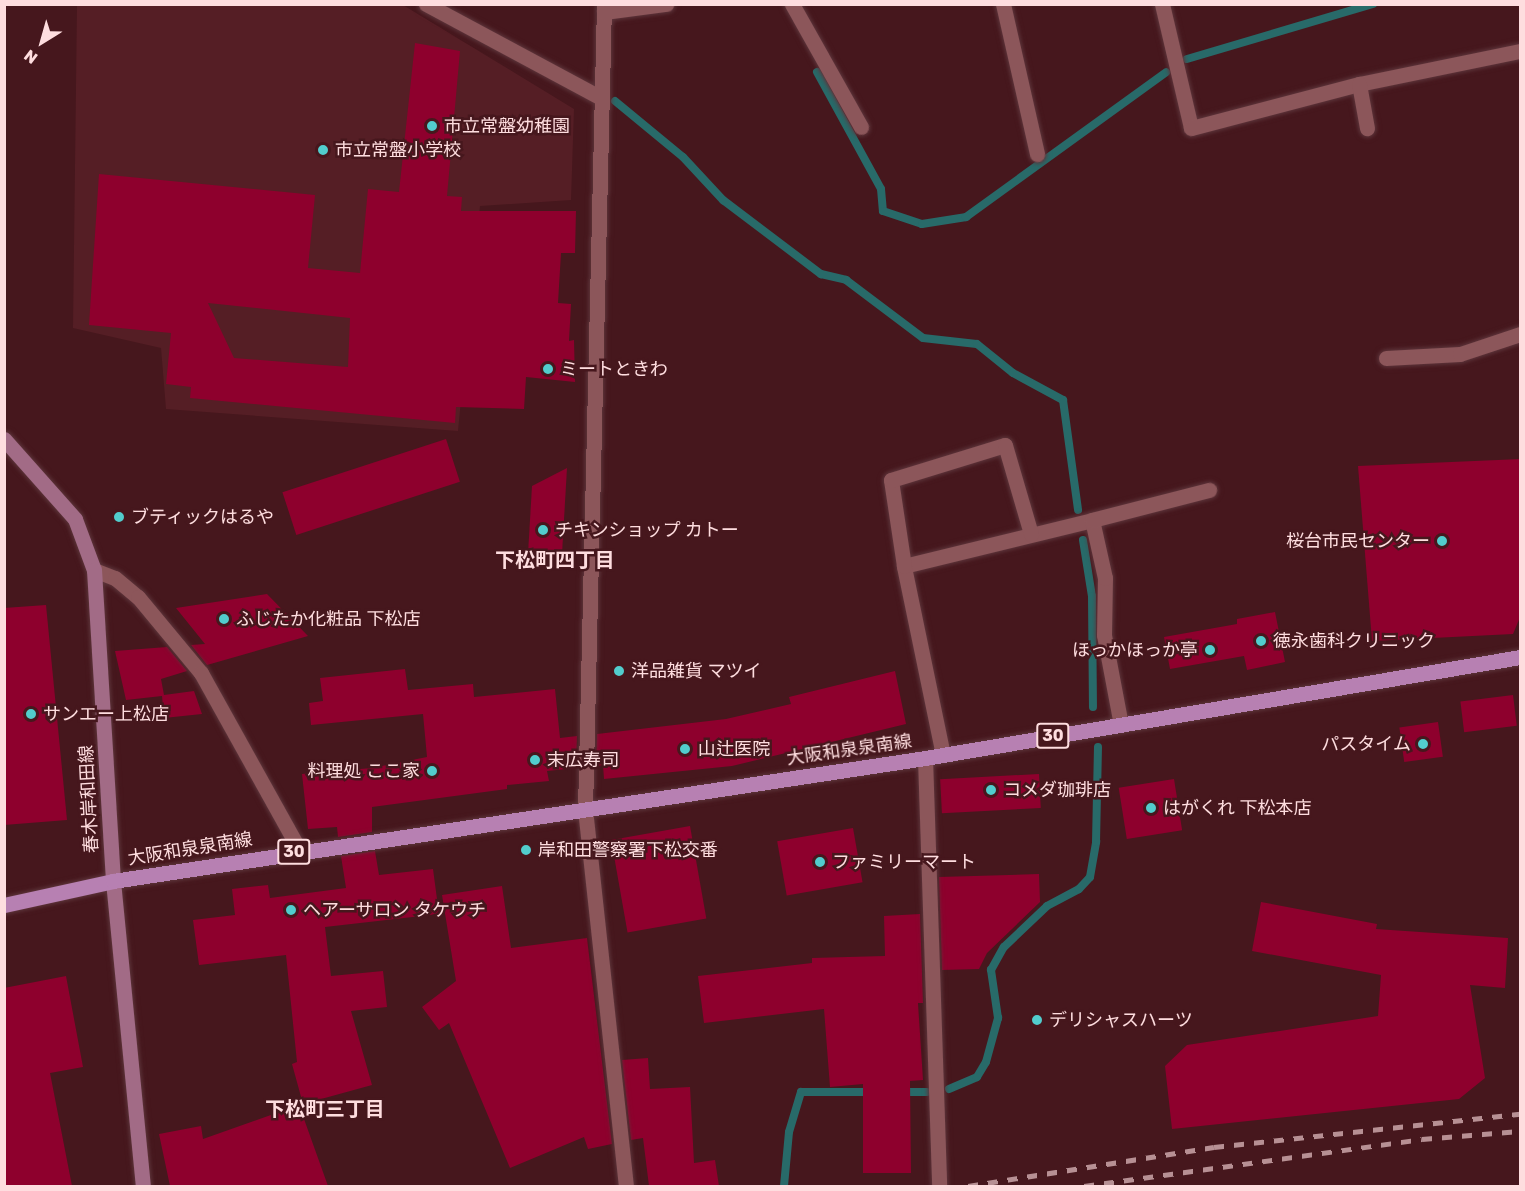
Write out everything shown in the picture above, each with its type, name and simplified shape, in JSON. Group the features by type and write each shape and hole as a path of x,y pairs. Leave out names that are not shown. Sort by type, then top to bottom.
{"main road":[{"name":"春木岸和田線","path":"4,439 75,519 94,570 113,881 143,1186"},
{"name":"大阪和泉泉南線","path":"4,905 113,881 925,758 1521,657"}],"street":[{"path":"426,4 601,98"},
{"path":"626,1186 585,809 604,8 666,4"},
{"path":"792,4 861,127"},
{"path":"1003,4 1037,154"},
{"path":"1162,4 1191,128 1359,84 1521,51"},
{"path":"1359,84 1367,128"},
{"path":"1386,358 1460,354 1521,334"},
{"path":"943,755 904,566 891,480 1005,445 1031,534"},
{"path":"904,566 1209,490"},
{"path":"1092,520 1105,578 1104,635 1121,725"},
{"path":"94,570 115,578 138,597 201,673 300,851"},
{"path":"925,758 939,1186"}],"shaded area":[{"path":"77,5 403,5 574,109 571,200 480,206 458,431 166,409 161,348 73,328"}],"building":[{"path":"415,43 460,51 447,196 462,197 461,211 576,211 575,253 561,253 558,303 571,304 569,341 574,340 575,382 526,377 524,409 456,407 455,423 190,398 191,387 166,384 171,333 89,325 99,174 315,195 308,268 360,273 368,189 399,192","holes":["208,303 350,318 348,367 234,358"]},
{"path":"446,439 460,482 296,535 282,492"},
{"name":"桜台市民センター","path":"1521,459 1521,615 1513,634 1372,641 1358,466"},
{"path":"567,468 562,554 528,554 532,486"},
{"path":"267,594 308,636 207,665 191,645 205,644 176,608"},
{"name":"サンエー上松店","path":"46,605 67,820 4,825 4,608"},
{"path":"1275,612 1285,662 1247,670 1244,656 1170,669 1164,637 1237,624 1237,619"},
{"path":"167,647 187,671 161,679 164,695 194,691 202,714 164,718 162,696 126,700 115,651"},
{"path":"405,669 408,690 473,684 474,697 555,689 560,738 577,736 576,768 547,771 549,781 507,785 507,789 372,807 372,832 338,837 337,827 308,829 302,774 372,768 427,757 423,714 311,725 309,703 323,701 320,678"},
{"path":"895,671 906,724 732,766 604,779 603,765 596,766 597,734 726,719 791,704 789,697"},
{"path":"1513,695 1517,726 1464,732 1460,701"},
{"path":"1438,722 1443,757 1404,762 1399,727"},
{"path":"1039,774 1041,808 942,813 940,779"},
{"name":"はがくれ 下松本店","path":"1174,779 1182,830 1127,839 1119,788"},
{"path":"690,826 706,919 628,932 611,840"},
{"name":"ファミリーマート","path":"853,828 863,882 787,896 777,841"},
{"path":"375,851 379,875 433,869 439,914 325,927 331,976 383,971 387,1007 351,1011 372,1085 303,1104 292,1064 297,1062 286,955 199,965 193,920 235,915 232,889 268,885 270,898 346,888 341,856"},
{"path":"1039,874 1040,902 987,953 979,969 942,970 939,877"},
{"path":"502,886 511,948 587,938 612,1144 588,1149 584,1137 510,1168 449,1023 439,1030 422,1007 456,981 442,895"},
{"path":"1261,902 1377,924 1376,929 1508,938 1505,988 1470,985 1485,1078 1459,1099 1172,1129 1165,1066 1187,1045 1378,1016 1381,975 1252,951"},
{"path":"920,914 923,1003 918,1003 923,1080 910,1081 911,1173 863,1173 863,1084 830,1087 824,1009 704,1023 698,976 812,963 812,958 885,956 884,916"},
{"path":"66,976 83,1067 50,1073 72,1186 4,1186 4,988"},
{"path":"648,1058 650,1089 690,1087 694,1163 715,1160 719,1186 649,1186 643,1138 631,1140 622,1060"},
{"path":"299,1105 328,1186 170,1186 159,1134 201,1126 203,1139"}],"waterway":[{"path":"1187,59 1373,4"},
{"path":"817,72 881,189 883,211 922,224 966,217 1166,72"},
{"path":"615,101 683,157 723,200 821,274 846,280 923,338 977,344 1013,373 1063,400 1078,510"},
{"path":"1083,540 1092,596 1093,707"},
{"path":"949,1089 977,1077 986,1062 998,1018 991,970 1004,947 1047,906 1079,889 1090,877 1096,842 1098,747"},
{"path":"784,1186 789,1132 801,1092 873,1092"},
{"path":"901,1092 927,1092"}],"railway":[{"path":"968,1186 1214,1147 1520,1114"},
{"path":"1084,1186 1422,1139 1520,1131"}],"place":[{"name":"市立常盤幼稚園","path":"432,126"},
{"name":"市立常盤小学校","path":"323,150"},
{"name":"ミートときわ","path":"548,369"},
{"name":"ブティックはるや","path":"119,517"},
{"name":"チキンショップ カトー","path":"543,530"},
{"name":"桜台市民センター","path":"1442,541"},
{"name":"ふじたか化粧品 下松店","path":"224,619"},
{"name":"徳永歯科クリニック","path":"1261,641"},
{"name":"ほっかほっか亭","path":"1210,650"},
{"name":"洋品雑貨 マツイ","path":"619,671"},
{"name":"サンエー上松店","path":"31,714"},
{"name":"パスタイム","path":"1423,744"},
{"name":"山辻医院","path":"685,749"},
{"name":"末広寿司","path":"535,760"},
{"name":"料理処 ここ家","path":"432,771"},
{"name":"コメダ珈琲店","path":"991,790"},
{"name":"はがくれ 下松本店","path":"1151,808"},
{"name":"岸和田警察署下松交番","path":"526,850"},
{"name":"ファミリーマート","path":"820,862"},
{"name":"ヘアーサロン タケウチ","path":"291,910"},
{"name":"デリシャスハーツ","path":"1037,1020"}],"district":[{"name":"下松町四丁目","path":"555,560"},
{"name":"下松町三丁目","path":"325,1109"}]}
